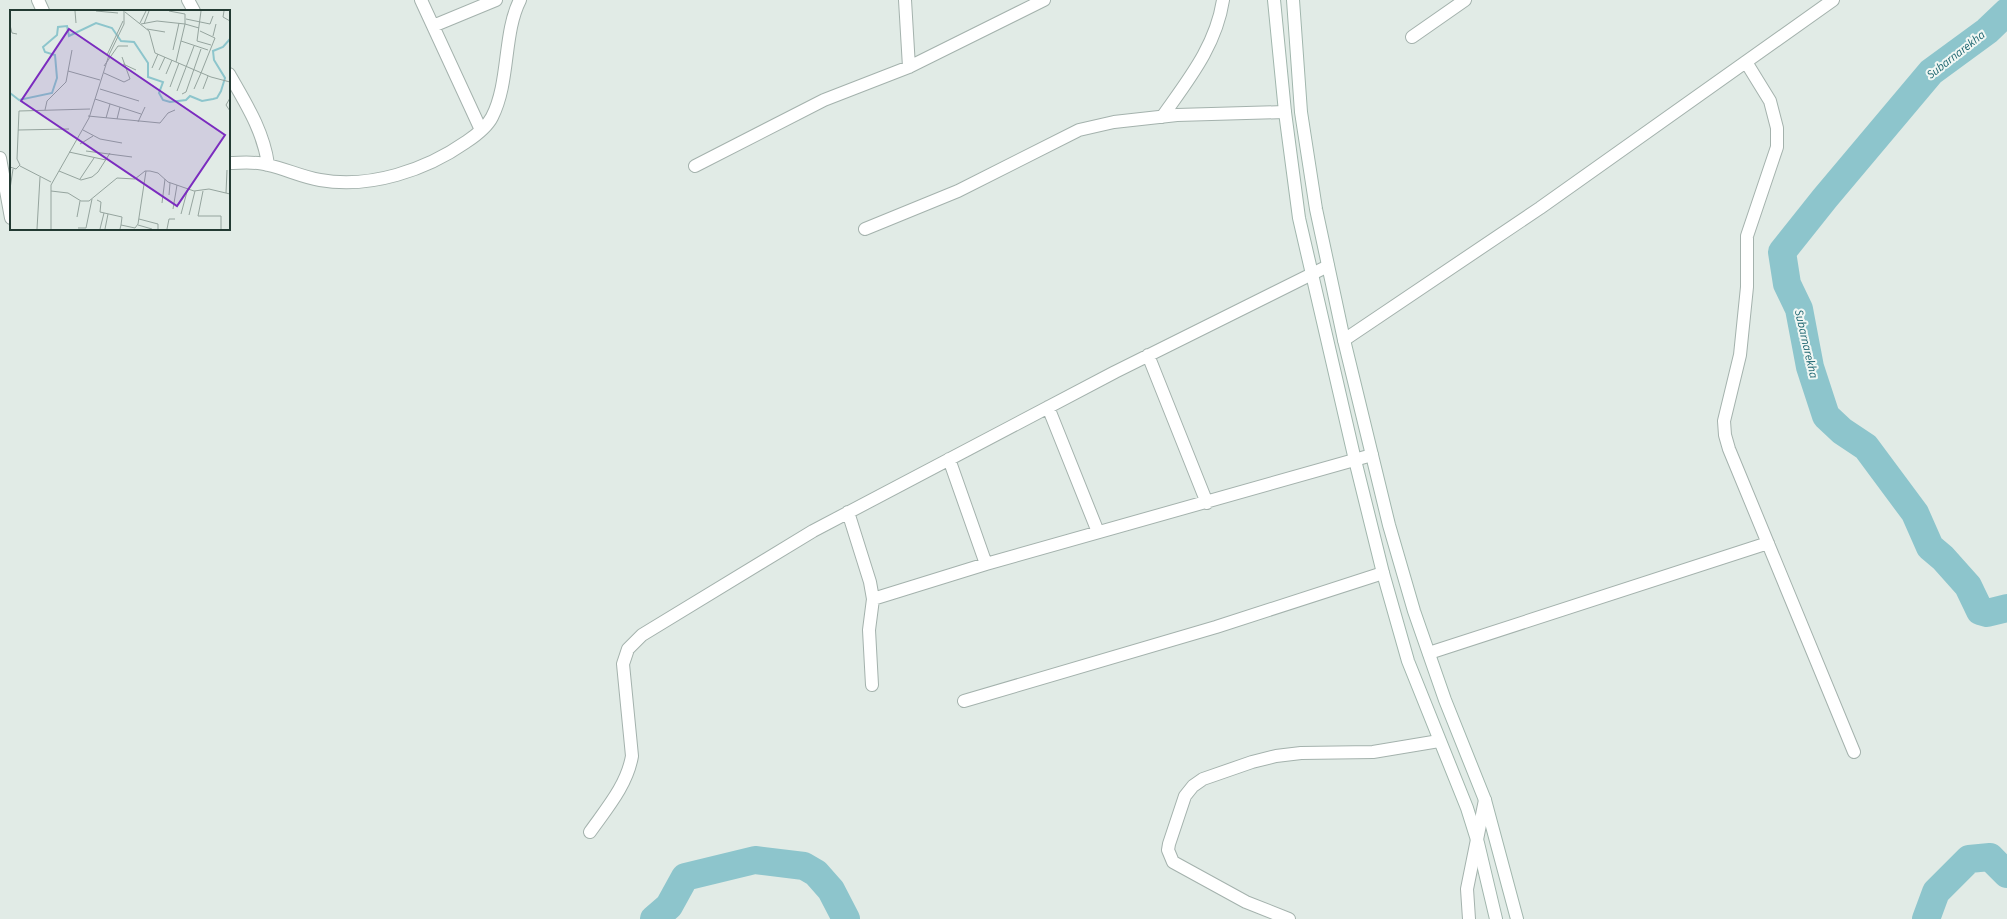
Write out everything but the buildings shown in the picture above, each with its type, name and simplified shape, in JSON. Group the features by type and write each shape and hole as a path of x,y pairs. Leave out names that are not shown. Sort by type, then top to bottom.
{"street":[{"path":"38,0 43,10"},
{"path":"188,0 193,10"},
{"path":"422,0 481,130"},
{"path":"434,26 496,0"},
{"path":"230,163 268,164 288,172 320,180 338,182 366,180 406,172 431,163 452,152 481,130 492,118 501,94 513,26 520,0"},
{"path":"905,0 909,67"},
{"path":"695,166 824,100 909,67 1044,0"},
{"path":"1162,117 1200,64 1213,39 1223,0"},
{"path":"1274,0 1294,187 1311,274 1355,460 1383,573 1408,661 1466,808 1478,843 1496,919"},
{"path":"1293,0 1301,112 1307,160 1344,340 1389,525 1414,611 1459,737 1485,800 1517,919"},
{"path":"1412,37 1465,0"},
{"path":"1344,340 1540,208 1833,0"},
{"path":"1746,62 1770,101 1777,128 1777,147 1747,236 1747,287 1740,355 1724,421 1725,435 1729,449 1854,752"},
{"path":"230,76 264,140 268,164"},
{"path":"865,229 958,191 1079,130 1114,122 1162,117 1285,112"},
{"path":"0,158 10,213"},
{"path":"0,221 10,218"},
{"path":"590,832 623,786 630,769 632,756 623,664 628,649 642,634 664,619 848,512 1148,355 1328,266"},
{"path":"1148,355 1207,503"},
{"path":"1048,407 1098,532"},
{"path":"873,599 986,564 1207,503 1372,455"},
{"path":"949,459 986,564"},
{"path":"848,512 870,582 873,599 869,630 872,685"},
{"path":"1429,653 1768,543"},
{"path":"964,701 1216,627 1383,573"},
{"path":"1289,919 1246,902 1173,862 1168,850 1169,844 1185,796 1193,786 1204,779 1252,762 1276,756 1300,753 1372,752 1439,741"},
{"path":"1469,919 1467,889 1478,843 1485,800"}],"waterway":[{"name":"Subarnarekha","path":"2007,12 1987,31 1931,72 1825,198 1782,252 1787,284 1799,309 1810,367 1826,416 1842,431 1866,447 1915,513 1930,547 1943,558 1968,586 1980,611 1987,613 2007,608"},
{"name":"Subarnarekha","path":"1926,919 1936,892 1969,859 1990,857 2007,874"},
{"name":"Subarnarekha","path":"654,919 669,906 685,877 755,860 804,866 816,873 831,890 846,919"}]}
